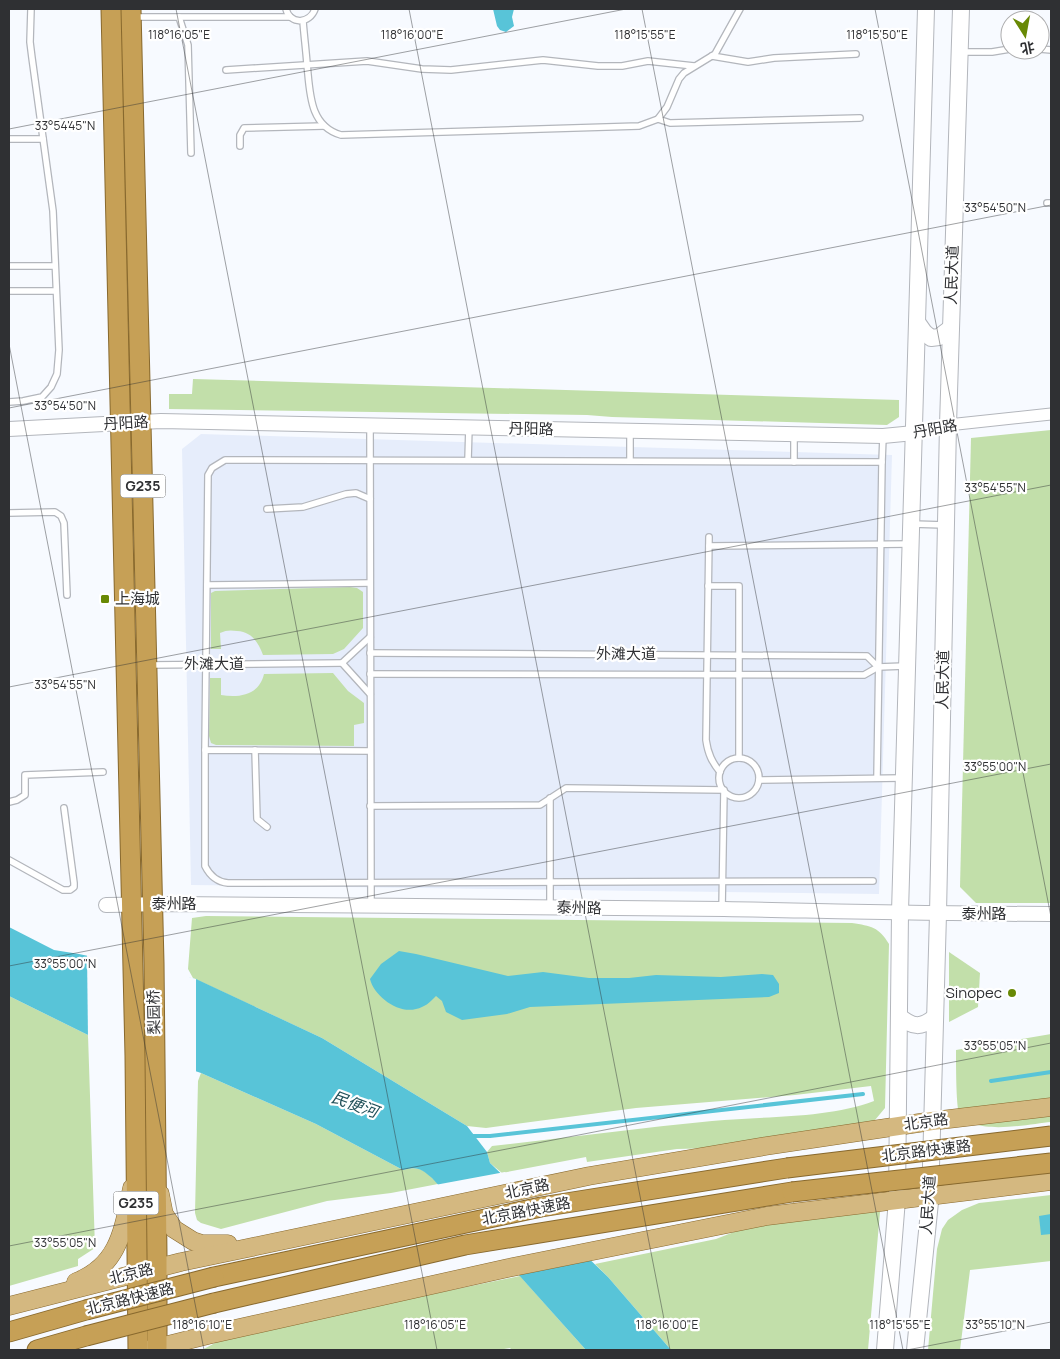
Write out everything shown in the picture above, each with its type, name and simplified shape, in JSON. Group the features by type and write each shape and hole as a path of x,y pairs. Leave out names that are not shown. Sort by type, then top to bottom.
{"highway":[{"name":"G235","path":"111,9 131,905"},
{"name":"G235","path":"131,13 152,904"},
{"name":"梨园桥","path":"152,904 156,1176"},
{"name":"梨园桥","path":"131,905 136,1173"},
{"name":"北京路快速路","path":"9,1332 214,1277 541,1207 787,1168 1051,1136"},
{"name":"北京路快速路","path":"37,1350 214,1303 465,1245 792,1192 1051,1162"},
{"name":"G235","path":"136,1173 138,1350"},
{"name":"G235","path":"154,1350 157,1268 156,1176"}],"main road":[{"name":"人民大道","path":"885,1350 897,1199 900,912 926,9"},
{"name":"人民大道","path":"915,1350 930,1195 948,425 961,9"},
{"path":"917,322 931,338 939,337 951,328"},
{"path":"899,1016 908,1024 917,1026 927,1023 935,1017"},
{"name":"北京路","path":"15,1304 157,1268 589,1176 898,1126 1051,1108"},
{"path":"15,1304 85,1278 102,1266 111,1256 121,1236 136,1173"},
{"path":"156,1176 164,1214 174,1229 193,1241 202,1244 226,1244 311,1234"},
{"path":"154,1350 234,1329 508,1268 768,1216 1051,1180"},
{"path":"186,1350 205,1340 234,1329"}],"street":[{"name":"丹阳路","path":"9,430 141,422 883,436 914,434 948,425 1051,414"},
{"name":"泰州路","path":"106,905 550,907 938,914 1051,914"}],"lane":[{"path":"9,402 42,397 51,387 57,374 59,350 53,211 30,42 31,9"},
{"path":"286,9 294,20 303,21 311,17 315,9"},
{"path":"303,21 311,102 324,126 334,133 341,135 639,126 658,119 667,107 679,79 694,66 715,54 723,43 740,9"},
{"path":"131,13 178,17 290,17"},
{"path":"178,17 188,45 191,153"},
{"path":"960,52 1000,51"},
{"path":"711,56 748,62 774,58 856,54"},
{"path":"226,70 368,61 422,69 451,70 543,60 598,66 622,66 648,61 694,66"},
{"path":"658,119 670,123 860,118"},
{"path":"240,146 240,134 244,128 324,126"},
{"path":"9,140 42,139"},
{"path":"9,266 55,266"},
{"path":"9,291 56,291"},
{"path":"370,425 371,906"},
{"path":"468,460 469,427"},
{"path":"630,431 630,461"},
{"path":"794,434 794,462"},
{"path":"878,778 878,667 883,436"},
{"path":"873,881 228,883 214,878 209,874 206,866 205,750 208,475 212,468 225,460 236,459 882,462"},
{"path":"267,508 303,507 346,494 356,493 370,499"},
{"path":"9,513 55,512 61,516 64,523 67,595"},
{"path":"912,524 946,525"},
{"path":"709,537 706,740 708,752 720,772"},
{"path":"709,546 911,544"},
{"path":"207,586 370,583"},
{"path":"708,586 739,586 739,758"},
{"path":"370,638 342,663 370,694"},
{"name":"外滩大道","path":"370,653 867,656 878,667"},
{"name":"外滩大道","path":"146,664 342,663"},
{"name":"外滩大道","path":"370,674 864,675 878,667 908,666"},
{"path":"205,750 370,752"},
{"path":"255,750 257,819 267,827"},
{"path":"370,806 540,805 566,788 724,790 735,797 748,796 753,792 759,780 756,767 752,762 739,758 727,762 720,772 720,779 724,790 722,909"},
{"path":"9,802 25,796 26,775 103,772"},
{"path":"759,780 904,778"},
{"path":"550,798 550,907"},
{"path":"9,860 63,890 70,890 74,883 64,808"}],"shaded area":[{"path":"201,434 892,455 879,894 191,885 182,449"}],"green space":[{"path":"193,379 899,400 899,417 887,425 587,415 169,409 169,394 192,394"},
{"path":"1051,430 1051,903 976,903 960,887 971,438"},
{"path":"357,588 363,592 363,628 344,649 333,654 263,655 257,642 247,633 233,630 220,633 221,649 211,649 211,593 215,591"},
{"path":"333,673 348,691 364,703 364,723 354,725 354,746 216,745 211,743 209,736 210,678 221,678 221,695 235,696 248,694 253,691 258,687 264,674"},
{"path":"206,916 852,923 869,926 882,934 889,944 885,1108 870,1126 754,1147 677,1149 587,1162 586,1157 502,1173 490,1163 487,1152 492,1146 732,1119 794,1116 836,1111 874,1101 871,1086 795,1095 636,1108 486,1128 467,1126 322,1038 193,978 188,969 192,918"},
{"path":"949,952 980,973 978,1007 949,1022"},
{"path":"9,996 88,1035 95,1248 78,1259 78,1266 9,1286"},
{"path":"1051,1034 1051,1122 988,1127 966,1120 958,1108 956,1050"},
{"path":"201,1073 316,1124 403,1170 419,1169 438,1184 391,1193 327,1201 221,1229 201,1223 197,1220 195,1213 198,1081"},
{"path":"1051,1195 1051,1261 970,1270 960,1350 928,1350 937,1249 942,1229 948,1220 962,1210 979,1203"},
{"path":"857,1211 880,1212 868,1350 671,1350 595,1264 716,1239 739,1230 771,1222"},
{"path":"520,1276 586,1350 512,1350 510,1348 498,1350 202,1350 228,1336"}],"water":[{"path":"493,9 514,9 512,17 514,26 506,32 500,30 497,26"},
{"name":"民便河","path":"9,927 54,950 196,979 322,1038 467,1126 487,1152 490,1163 608,1277 671,1350 586,1350 432,1178 422,1170 412,1168 403,1170 316,1124 201,1073 88,1035 9,996"},
{"path":"399,951 508,976 543,972 589,978 629,978 656,975 721,977 773,975 779,984 779,993 769,997 530,1007 507,1014 462,1020 446,1012 442,1001 436,996 424,1006 409,1010 395,1006 376,992 370,979 381,964"},
{"path":"1051,1214 1051,1234 1041,1235 1039,1216"}],"pier":[{"path":"87,953 196,979 196,1073 88,1038"},
{"path":"505,1172 593,1259 517,1274 435,1185"}],"waterway":[{"path":"991,1081 1051,1072"},
{"path":"470,1136 490,1136 863,1094"}],"place":[{"name":"上海城","path":"105,599"},
{"name":"Sinopec","path":"1012,993"}]}
